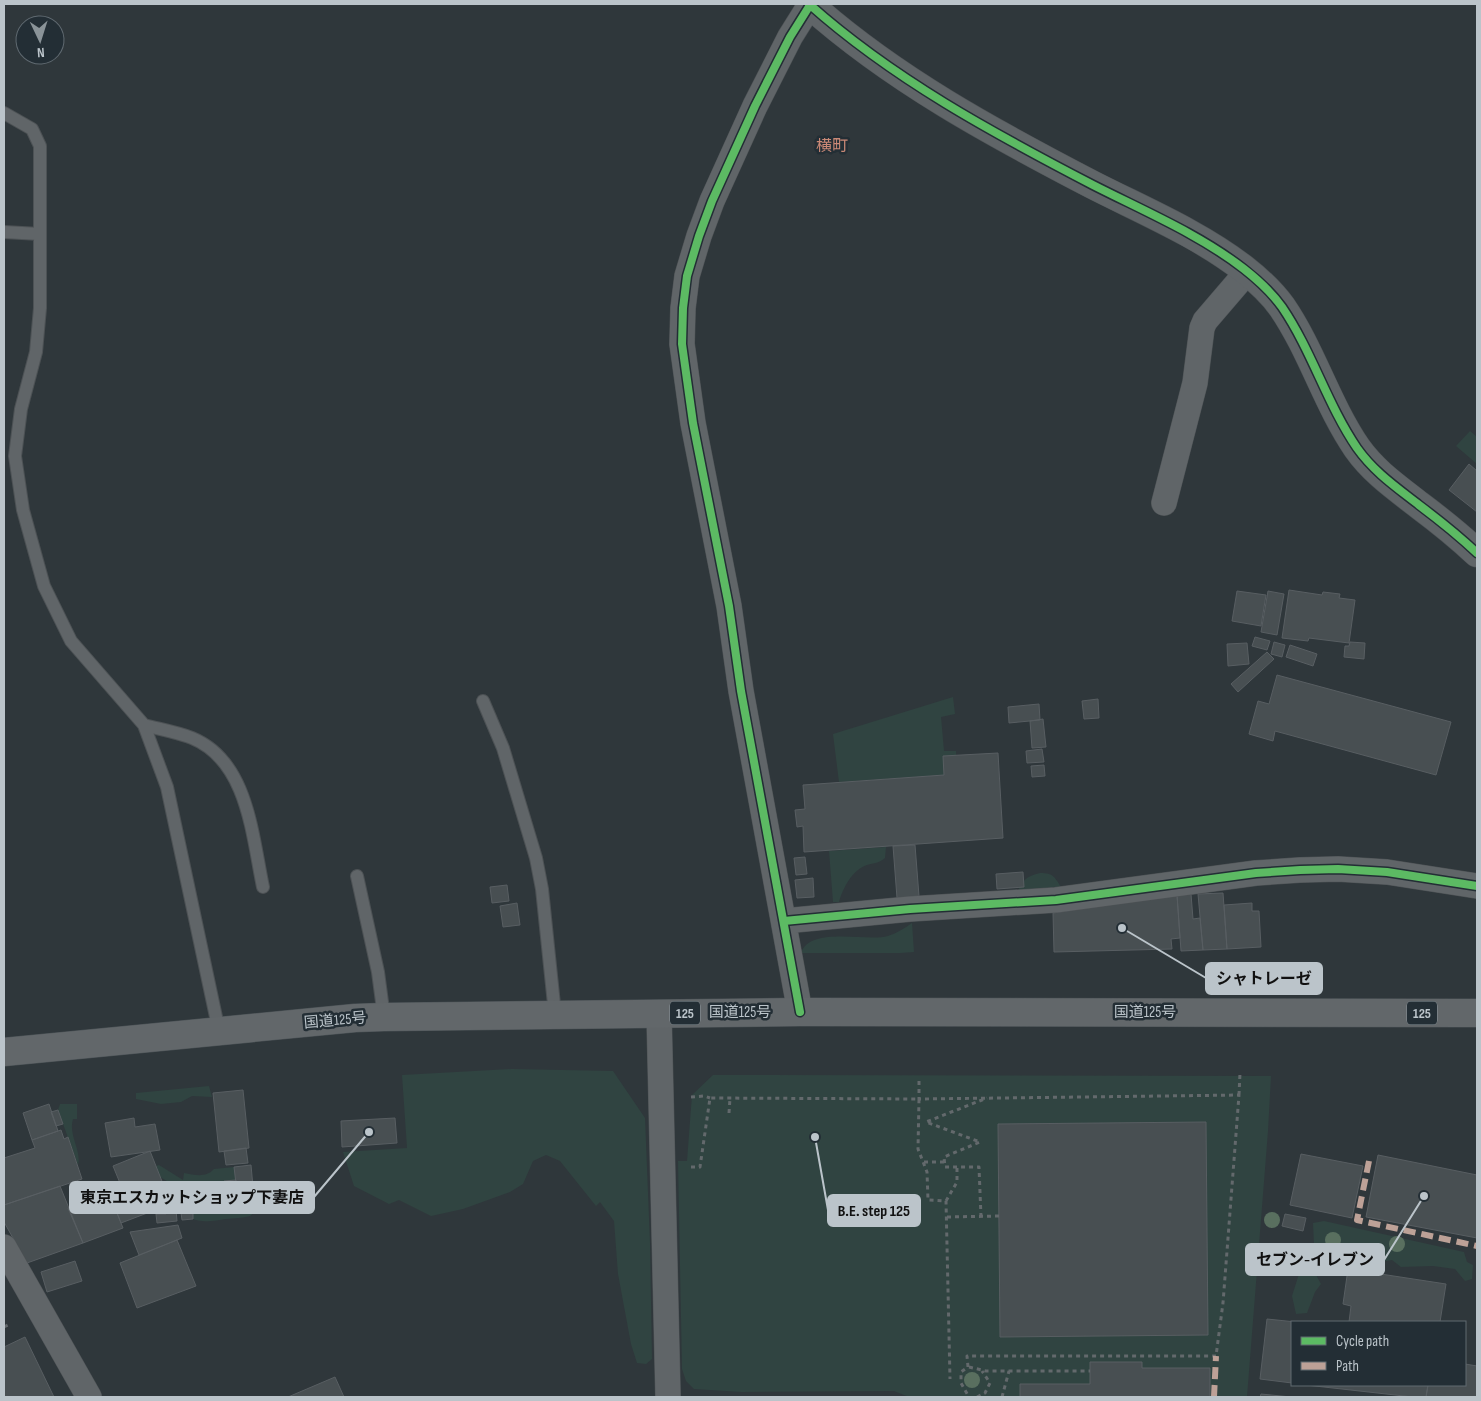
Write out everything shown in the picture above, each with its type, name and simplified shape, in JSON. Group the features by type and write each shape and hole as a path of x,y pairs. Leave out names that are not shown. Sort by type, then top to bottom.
{"highway":[{"name":"国道125号","path":"4,1052 355,1018 384,1017 800,1012 1477,1013"}],"street":[{"path":"800,1012 742,691 730,606 693,423 682,351 682,323 687,276 712,201 755,106 809,4 867,51 966,116 1018,145 1187,232 1221,252 1247,272 1281,305 1296,330 1338,418 1369,464 1386,480 1477,553"},
{"path":"1164,503 1195,383 1202,328 1205,320 1247,272"},
{"path":"784,921 910,909 1056,900 1256,873 1338,868 1386,872 1477,886"},
{"path":"659,1013 668,1397"},
{"path":"4,1247 89,1397"}],"lane":[{"path":"4,113 32,130 40,146 40,308 36,352 21,409 14,456 23,510 44,586 71,641 144,725 167,787 219,1031"},
{"path":"4,232 40,234"},
{"path":"483,701 503,748 536,858 542,889 555,1014"},
{"path":"144,725 192,738 219,754 235,778 247,812 263,887"},
{"path":"357,876 378,972 384,1017"}],"path":[{"path":"968,1366 967,1356 1216,1356 1223,1303 1240,1073"},
{"path":"919,1082 918,1149 928,1172 928,1200 946,1200"},
{"path":"690,1098 704,1096 710,1098 919,1098 1239,1096"},
{"path":"919,1123 990,1097"},
{"path":"682,1168 700,1167 710,1098"},
{"path":"729,1113 730,1098"},
{"path":"926,1122 980,1142 944,1157 945,1167 979,1167 980,1217"},
{"path":"924,1162 944,1162"},
{"path":"950,1379 946,1200 957,1182 957,1167"},
{"path":"947,1217 1000,1216"},
{"path":"4,1327 10,1324"},
{"path":"968,1366 982,1370 1090,1372"},
{"path":"968,1366 961,1372 961,1383 969,1397"},
{"path":"976,1397 985,1393 990,1383 982,1370"},
{"path":"1002,1397 1010,1371"}],"green space":[{"path":"1470,431 1477,437 1477,464 1456,446"},
{"path":"953,697 955,714 941,717 944,751 956,751 956,755 944,775 839,782 833,734"},
{"path":"886,847 885,858 879,862 862,867 857,871 846,885 839,902 833,902 829,851"},
{"path":"1040,873 1053,876 1062,888 1017,895 1020,886 1025,880"},
{"path":"912,923 914,952 801,953 806,945 815,940 827,937 888,936"},
{"path":"512,1069 613,1071 645,1118 652,1359 646,1364 637,1363 631,1344 618,1274 614,1221 600,1202 596,1206 560,1161 546,1155 533,1161 523,1184 510,1192 463,1209 431,1216 399,1200 389,1204 354,1186 343,1152 407,1148 402,1075"},
{"path":"713,1075 1271,1076 1247,1397 909,1397 894,1391 742,1392 694,1389 686,1381 682,1369 678,1161 687,1161 692,1095"},
{"path":"209,1086 212,1097 192,1096 181,1102 161,1104 136,1099 136,1093"},
{"path":"60,1104 77,1104 77,1119 73,1119 72,1131 78,1154 78,1165 58,1110"},
{"path":"159,1165 183,1180 184,1173 204,1175 214,1169 234,1167 236,1180 224,1181 224,1184 235,1189 242,1205 257,1205 258,1208 250,1216 207,1221 194,1219 189,1216 187,1211 187,1204 191,1203 190,1197 185,1197 184,1191 160,1177 156,1166"},
{"path":"1324,1221 1464,1252 1467,1262 1473,1265 1472,1279 1465,1281 1455,1269 1433,1266 1401,1267 1392,1260 1376,1263 1356,1258 1345,1245 1330,1253 1335,1261 1316,1275 1321,1284 1315,1292 1307,1313 1296,1314 1292,1296 1304,1258 1314,1245 1313,1223"}],"building":[{"path":"1469,464 1477,471 1477,512 1449,490"},
{"path":"1289,590 1322,595 1323,592 1340,594 1339,598 1355,600 1349,643 1309,638 1308,641 1282,638"},
{"path":"1237,591 1266,595 1261,626 1232,621"},
{"path":"1268,591 1284,594 1277,635 1261,632"},
{"path":"1255,637 1270,641 1267,650 1252,646"},
{"path":"1274,642 1285,645 1282,657 1271,654"},
{"path":"1350,642 1365,643 1364,659 1344,657 1345,646 1349,646"},
{"path":"1247,643 1249,664 1228,666 1227,644"},
{"path":"1290,645 1317,654 1313,666 1286,657"},
{"path":"1267,652 1274,659 1238,692 1231,684"},
{"path":"1277,675 1451,722 1436,775 1275,731 1273,741 1249,734 1258,701 1269,704"},
{"path":"1098,699 1099,718 1084,719 1082,701"},
{"path":"1039,704 1040,720 1009,723 1008,707"},
{"path":"1043,719 1046,747 1032,748 1030,721"},
{"path":"1042,749 1044,762 1027,763 1026,751"},
{"path":"998,753 1003,838 804,852 803,826 797,827 795,810 805,809 803,785 944,775 943,756"},
{"path":"1044,765 1045,776 1032,777 1031,766"},
{"path":"915,845 919,896 897,898 893,846"},
{"path":"805,857 807,874 796,875 794,858"},
{"path":"1023,872 1024,887 997,889 996,874"},
{"path":"813,878 814,897 797,898 795,880"},
{"path":"507,885 509,901 492,903 490,887"},
{"path":"1223,893 1227,949 1203,950 1198,894"},
{"path":"1191,894 1193,919 1200,918 1203,950 1181,951 1177,895"},
{"path":"1177,895 1180,938 1171,939 1172,949 1054,952 1053,913"},
{"path":"517,903 520,925 503,927 500,906"},
{"path":"1252,903 1252,911 1259,911 1261,947 1227,949 1224,905"},
{"path":"243,1090 249,1148 219,1152 213,1093"},
{"path":"49,1104 58,1131 32,1140 23,1113"},
{"path":"58,1110 63,1124 56,1126 51,1112"},
{"path":"134,1118 135,1127 155,1124 160,1150 111,1157 105,1123"},
{"path":"395,1118 397,1143 342,1147 341,1121"},
{"path":"1206,1122 1208,1335 1000,1337 998,1124"},
{"path":"61,1130 64,1139 68,1137 82,1179 4,1205 4,1158 35,1148 32,1140"},
{"path":"246,1148 248,1163 226,1165 224,1151"},
{"path":"150,1151 171,1204 121,1223 109,1193 122,1188 113,1166"},
{"path":"1301,1154 1363,1166 1352,1218 1290,1205"},
{"path":"1378,1155 1477,1175 1477,1238 1366,1217"},
{"path":"251,1165 254,1198 238,1200 234,1167"},
{"path":"236,1180 237,1193 225,1194 224,1181"},
{"path":"60,1186 83,1243 27,1263 4,1222 4,1205"},
{"path":"109,1193 123,1228 83,1243 68,1208"},
{"path":"176,1210 177,1221 157,1223 156,1214 166,1214 165,1211"},
{"path":"193,1212 193,1219 182,1220 181,1213"},
{"path":"1285,1214 1306,1218 1303,1231 1282,1226"},
{"path":"178,1225 182,1238 139,1255 130,1232"},
{"path":"177,1240 196,1286 137,1308 120,1263"},
{"path":"75,1261 82,1281 47,1292 41,1272"},
{"path":"1348,1269 1446,1284 1440,1321 1349,1321 1351,1306 1343,1304"},
{"path":"1267,1319 1291,1321 1291,1383 1260,1379"},
{"path":"25,1337 54,1397 4,1397 4,1347"},
{"path":"1090,1362 1142,1362 1142,1368 1210,1368 1210,1397 1020,1397 1020,1384 1090,1384"},
{"path":"1466,1364 1477,1366 1477,1397 1426,1397 1428,1386 1466,1386"},
{"path":"335,1377 344,1397 288,1397"},
{"path":"1315,1386 1428,1386 1426,1397"},
{"path":"1261,1394 1291,1397 1260,1397"}],"marked path":[{"path":"1369,1161 1357,1220 1477,1246"},
{"path":"1214,1397 1216,1356"}],"cycle path":[{"path":"809,4 841,31 909,81 981,125 1190,234 1227,256 1249,273 1274,297 1293,324 1346,431 1364,457 1386,479 1449,528 1477,553"},
{"path":"800,1012 741,691 729,606 693,423 682,344 683,308 687,276 712,201 755,106 790,37 810,5"},
{"path":"784,921 910,909 1056,900 1256,873 1300,870 1338,869 1387,872 1477,886"}],"place":[{"name":"シャトレーゼ","path":"1122,928"},
{"name":"東京エスカットショップ下妻店","path":"369,1132"},
{"name":"B.E. step 125","path":"815,1137"},
{"name":"セブン-イレブン","path":"1424,1196"}],"district":[{"name":"横町","path":"832,145"}]}
